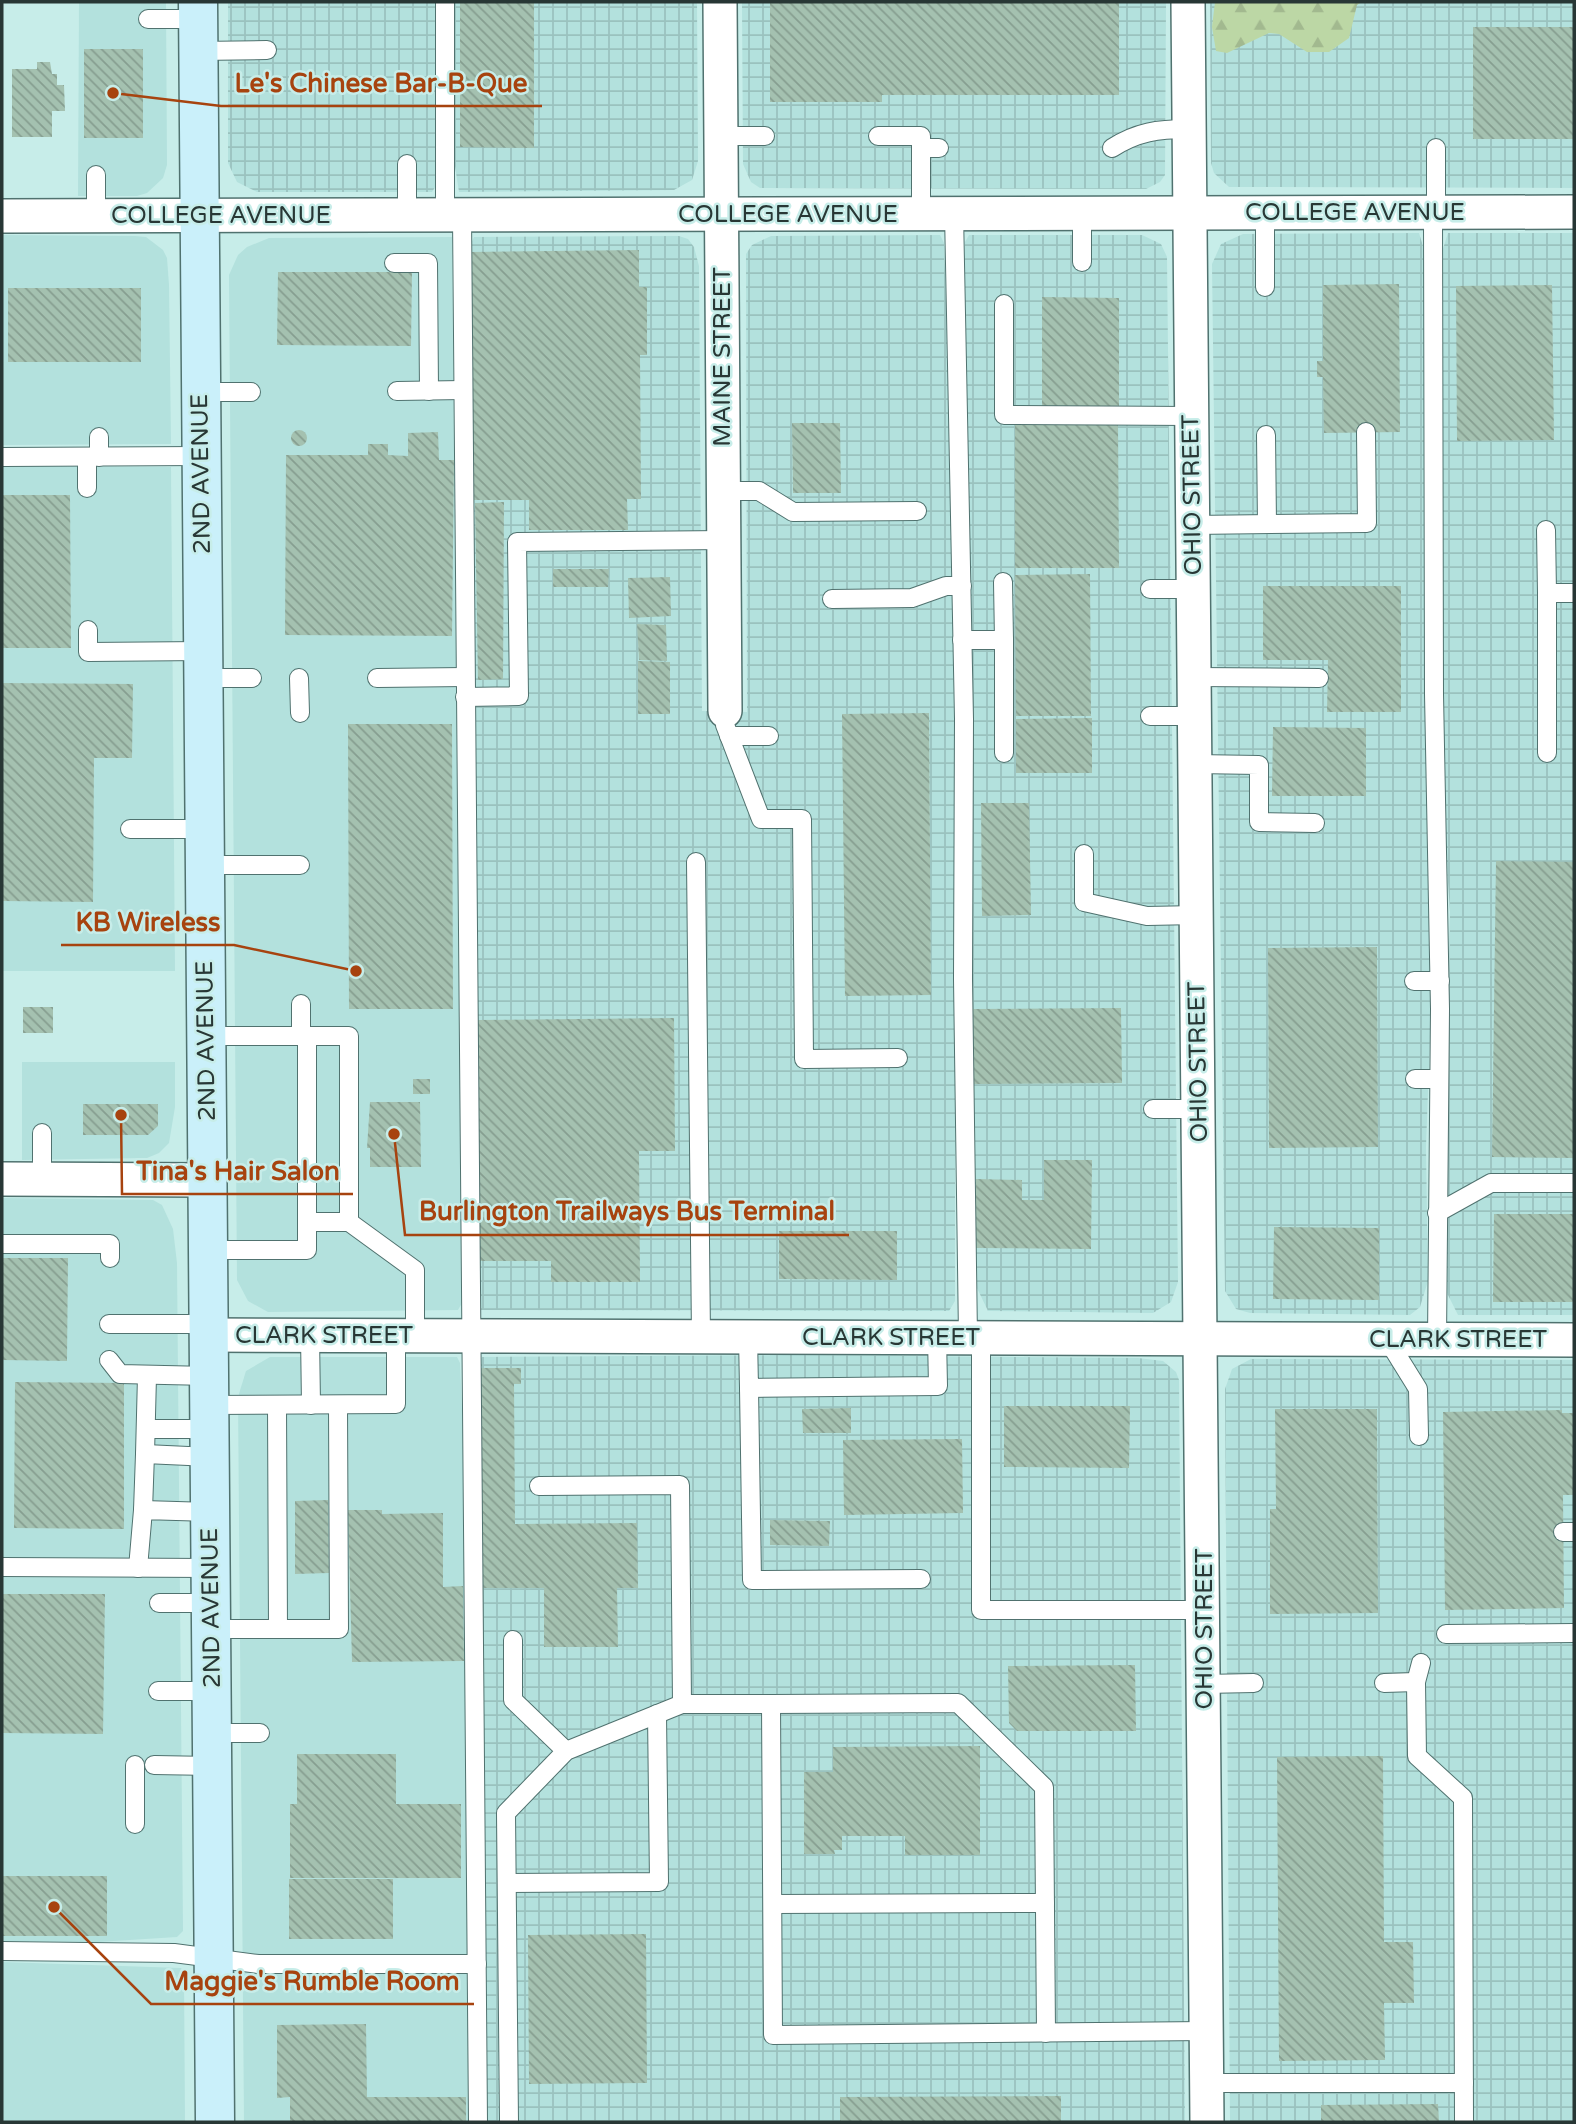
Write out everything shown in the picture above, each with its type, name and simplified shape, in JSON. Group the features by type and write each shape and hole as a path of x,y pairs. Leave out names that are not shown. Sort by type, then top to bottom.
{"main road":[{"name":"2ND AVENUE","path":"198,24 215,2122"}],"street":[{"name":"MAINE STREET","path":"720,2 723,540 727,724"},
{"name":"OHIO STREET","path":"1188,2 1207,2122"},
{"name":"COLLEGE AVENUE","path":"2,216 1574,212"},
{"path":"2,1179 207,1180"},
{"name":"CLARK STREET","path":"209,1329 310,1335 1574,1340"}],"lane":[{"path":"445,2 463,390 465,677 473,941 468,1733 477,1964 478,2122"},
{"path":"148,19 198,24 267,50"},
{"path":"1112,148 1131,136 1157,129 1188,129"},
{"path":"721,136 765,136"},
{"path":"878,136 921,136 930,148 921,213"},
{"path":"1436,148 1434,694 1440,981 1437,1339"},
{"path":"407,164 407,215"},
{"path":"96,175 96,216"},
{"path":"954,213 956,448 962,586 971,1107 962,1337 981,1610 1204,1610"},
{"path":"1082,213 1082,262"},
{"path":"1265,213 1265,287"},
{"path":"394,263 428,263 429,391"},
{"path":"1003,304 1003,415 1191,416"},
{"path":"397,391 463,390"},
{"path":"200,392 251,392"},
{"path":"1192,525 1367,523 1366,432"},
{"path":"1266,435 1267,524"},
{"path":"87,488 99,436"},
{"path":"2,457 201,456"},
{"path":"723,491 759,491 793,512 917,511"},
{"path":"1546,530 1547,753"},
{"path":"466,697 519,696 517,542 723,540"},
{"path":"1003,582 1004,753"},
{"path":"832,599 912,598 946,586 962,586"},
{"path":"1150,589 1193,589"},
{"path":"1547,593 1574,593"},
{"path":"88,630 88,652 202,665 252,678"},
{"path":"962,640 1003,640"},
{"path":"377,678 465,677"},
{"path":"1194,677 1320,678"},
{"path":"299,678 300,713"},
{"path":"1150,716 1194,716"},
{"path":"727,724 769,736"},
{"path":"727,724 761,819 802,819 804,1059 898,1058"},
{"path":"1195,764 1259,765 1259,822 1315,823"},
{"path":"130,829 204,847 300,865"},
{"path":"1084,854 1084,902 1147,916 1197,915"},
{"path":"696,862 701,1336"},
{"path":"1414,981 1440,981"},
{"path":"208,1250 307,1250 304,1035 301,1004"},
{"path":"206,1036 349,1035 349,1222"},
{"path":"1415,1079 1438,1079"},
{"path":"1153,1109 1199,1109"},
{"path":"42,1133 42,1179"},
{"path":"1437,1213 1491,1183 1574,1183"},
{"path":"146,1429 277,1405 396,1404 415,1270 349,1222 307,1222"},
{"path":"2,1244 110,1244 110,1258"},
{"path":"109,1324 209,1329"},
{"path":"310,1335 311,1405"},
{"path":"748,1336 752,1580 921,1579"},
{"path":"749,1388 938,1386 962,1337"},
{"path":"1387,1339 1418,1390 1419,1436"},
{"path":"109,1360 120,1374 148,1376 209,1417"},
{"path":"138,1567 148,1376"},
{"path":"277,1405 278,1629"},
{"path":"2,1567 138,1567 278,1629 339,1629 338,1405"},
{"path":"145,1454 209,1417"},
{"path":"539,1486 680,1485 682,1704"},
{"path":"143,1510 210,1512"},
{"path":"159,1603 211,1600"},
{"path":"1446,1634 1574,1633"},
{"path":"513,1640 513,1700 566,1751"},
{"path":"1421,1663 1416,1682 1425,1709 1417,1756 1463,1798 1464,2122"},
{"path":"1384,1683 1416,1682"},
{"path":"1204,1684 1254,1683"},
{"path":"158,1691 212,1691"},
{"path":"509,2122 506,1812 566,1751 682,1704 958,1703 1044,1787 1046,2033"},
{"path":"771,1704 773,2035 1207,2032"},
{"path":"507,1883 659,1882 657,1714"},
{"path":"154,1765 212,1750 260,1733"},
{"path":"135,1765 135,1824"},
{"path":"773,1905 1045,1903"},
{"path":"2,1951 174,1953 258,1964 477,1964"},
{"path":"1207,2083 1464,2083"}],"shaded area":[{"path":"79,2 166,2 167,165 163,178 147,193 137,196 78,196"},
{"path":"228,2 438,2 439,181 432,192 257,192 237,182 228,163"},
{"path":"453,2 697,2 698,161 692,180 674,190 459,192 453,153"},
{"path":"742,2 1166,2 1165,175 1160,182 1146,189 760,188 751,182 743,164"},
{"path":"1210,2 1574,2 1574,188 1229,187 1214,173 1211,163"},
{"path":"1419,233 1426,256 1425,695 1431,1008 1426,1147 1428,1281 1420,1307 1410,1315 1250,1313 1236,1309 1225,1291 1212,264 1221,244 1243,234"},
{"path":"1448,233 1574,233 1574,1315 1458,1315 1445,1289 1450,912 1443,807 1441,255"},
{"path":"2,235 146,237 163,250 167,258 169,285 171,444 2,445"},
{"path":"940,235 944,243 950,423 955,790 955,1301 949,1311 481,1310 477,1297 469,248 474,237 679,236 688,239 694,247 699,266 702,711 747,712 746,254 752,245 771,236"},
{"path":"969,235 1142,235 1161,244 1167,257 1178,1282 1171,1302 1153,1313 988,1311 977,1288 970,1005 972,788 963,286 965,242"},
{"path":"452,237 462,1303 458,1310 268,1312 248,1301 237,1280 229,275 238,255 247,247 269,238"},
{"path":"2,466 171,467 175,971 2,971"},
{"path":"22,1062 175,1062 175,1107 169,1143 159,1153 147,1158 22,1160"},
{"path":"2,1198 153,1200 162,1205 173,1229 177,1263 183,1931 177,1937 98,1942 2,1941"},
{"path":"786,1355 1138,1358 1163,1361 1176,1372 1179,1380 1185,2122 487,2122 478,1363 482,1357"},
{"path":"270,1357 457,1357 460,1363 467,1528 471,2122 244,2122 238,1397 246,1371"},
{"path":"1251,1359 1574,1360 1574,2122 1230,2122 1225,1389 1232,1369"},
{"path":"2,1962 181,1968 184,1973 185,2122 2,2122"}],"green space":[{"path":"1215,2 1362,2 1357,5 1349,38 1329,52 1307,52 1279,34 1269,33 1227,53 1216,51 1212,27"}],"building":[{"path":"460,2 534,2 534,148 460,147"},
{"path":"770,2 1119,2 1119,95 882,95 882,102 770,102"},
{"path":"1473,27 1574,27 1574,139 1473,139"},
{"path":"84,49 143,49 143,138 84,138"},
{"path":"37,62 50,62 52,74 57,74 57,85 64,85 65,111 52,111 52,137 12,137 12,69 37,69"},
{"path":"639,250 639,287 647,287 647,355 640,355 641,499 627,499 628,530 529,530 529,500 472,500 470,252"},
{"path":"278,272 412,272 411,346 277,345"},
{"path":"1399,284 1400,432 1324,433 1323,377 1317,377 1317,361 1323,361 1323,285"},
{"path":"1552,285 1554,440 1457,441 1456,286"},
{"path":"8,288 141,288 141,362 8,362"},
{"path":"1042,297 1119,298 1119,406 1042,406"},
{"path":"792,423 840,423 841,493 793,493"},
{"path":"1015,425 1118,425 1119,568 1015,568"},
{"path":"296,430 302,430 307,438 305,444 296,446 291,441 291,435"},
{"path":"438,432 439,460 454,460 452,636 285,635 286,455 368,455 368,444 388,444 388,455 408,456 408,433"},
{"path":"2,495 70,495 71,648 2,648"},
{"path":"504,502 503,679 478,680 475,503"},
{"path":"553,569 609,569 608,587 553,587"},
{"path":"1090,574 1091,716 1016,716 1015,575"},
{"path":"670,577 671,616 629,618 628,578"},
{"path":"1263,586 1401,586 1401,712 1327,712 1328,660 1263,660"},
{"path":"637,624 666,625 667,661 639,660"},
{"path":"638,661 670,662 670,714 638,714"},
{"path":"2,683 133,684 132,758 94,758 93,902 2,901"},
{"path":"929,713 931,995 845,996 842,714"},
{"path":"1092,718 1092,773 1016,773 1016,719"},
{"path":"348,724 452,724 453,1009 349,1009"},
{"path":"1273,727 1366,728 1366,796 1272,796"},
{"path":"981,803 1029,803 1031,915 982,916"},
{"path":"1496,861 1574,862 1574,1158 1492,1157"},
{"path":"1377,947 1378,1147 1269,1148 1268,948"},
{"path":"23,1007 53,1007 53,1033 23,1033"},
{"path":"1121,1008 1122,1083 974,1084 973,1009"},
{"path":"674,1018 675,1151 639,1151 640,1282 551,1282 551,1261 479,1261 477,1020"},
{"path":"413,1079 430,1079 430,1094 413,1094"},
{"path":"370,1102 420,1102 421,1167 370,1167 370,1148 367,1148"},
{"path":"83,1104 158,1104 158,1126 148,1135 83,1135"},
{"path":"1044,1160 1092,1160 1091,1249 976,1248 976,1179 1022,1180 1022,1200 1044,1200"},
{"path":"1494,1214 1574,1214 1574,1302 1493,1302"},
{"path":"1274,1227 1379,1228 1379,1300 1273,1299"},
{"path":"779,1231 897,1231 897,1280 779,1279"},
{"path":"2,1258 68,1258 67,1361 2,1360"},
{"path":"480,1368 521,1368 521,1384 514,1384 515,1524 637,1523 638,1588 617,1588 618,1647 544,1647 544,1588 481,1588"},
{"path":"15,1382 124,1383 124,1529 14,1528"},
{"path":"1004,1406 1130,1406 1129,1468 1004,1467"},
{"path":"851,1408 851,1433 803,1433 802,1409"},
{"path":"1275,1409 1377,1409 1378,1613 1270,1614 1270,1509 1276,1509"},
{"path":"1562,1410 1562,1413 1574,1413 1574,1495 1563,1495 1564,1608 1445,1610 1443,1412"},
{"path":"962,1439 963,1513 844,1515 843,1440"},
{"path":"328,1500 329,1573 295,1574 295,1501"},
{"path":"348,1510 382,1510 382,1514 443,1513 443,1587 463,1586 464,1661 352,1662"},
{"path":"770,1520 830,1521 829,1546 770,1545"},
{"path":"2,1594 105,1594 103,1734 2,1733"},
{"path":"1135,1665 1136,1731 1017,1731 1009,1723 1008,1666"},
{"path":"980,1746 980,1855 905,1855 905,1836 842,1836 842,1850 834,1850 835,1854 804,1854 804,1772 833,1772 833,1747"},
{"path":"297,1754 396,1754 396,1804 461,1804 461,1878 290,1878 290,1804 297,1804"},
{"path":"1383,1756 1384,1942 1413,1942 1414,2003 1384,2003 1385,2060 1279,2061 1277,1757"},
{"path":"2,1876 107,1876 107,1936 2,1936"},
{"path":"289,1879 393,1879 393,1939 289,1939"},
{"path":"646,1934 647,2083 529,2084 528,1935"},
{"path":"366,2024 367,2097 466,2097 466,2122 290,2122 290,2097 277,2098 277,2025"},
{"path":"1061,2096 1061,2122 840,2122 840,2097"},
{"path":"1438,2104 1439,2122 1321,2122 1321,2105"}],"place":[{"name":"Le's Chinese Bar-B-Que","path":"113,93"},
{"name":"KB Wireless","path":"356,971"},
{"name":"Tina's Hair Salon","path":"121,1115"},
{"name":"Burlington Trailways Bus Terminal","path":"394,1134"},
{"name":"Maggie's Rumble Room","path":"54,1907"}]}
